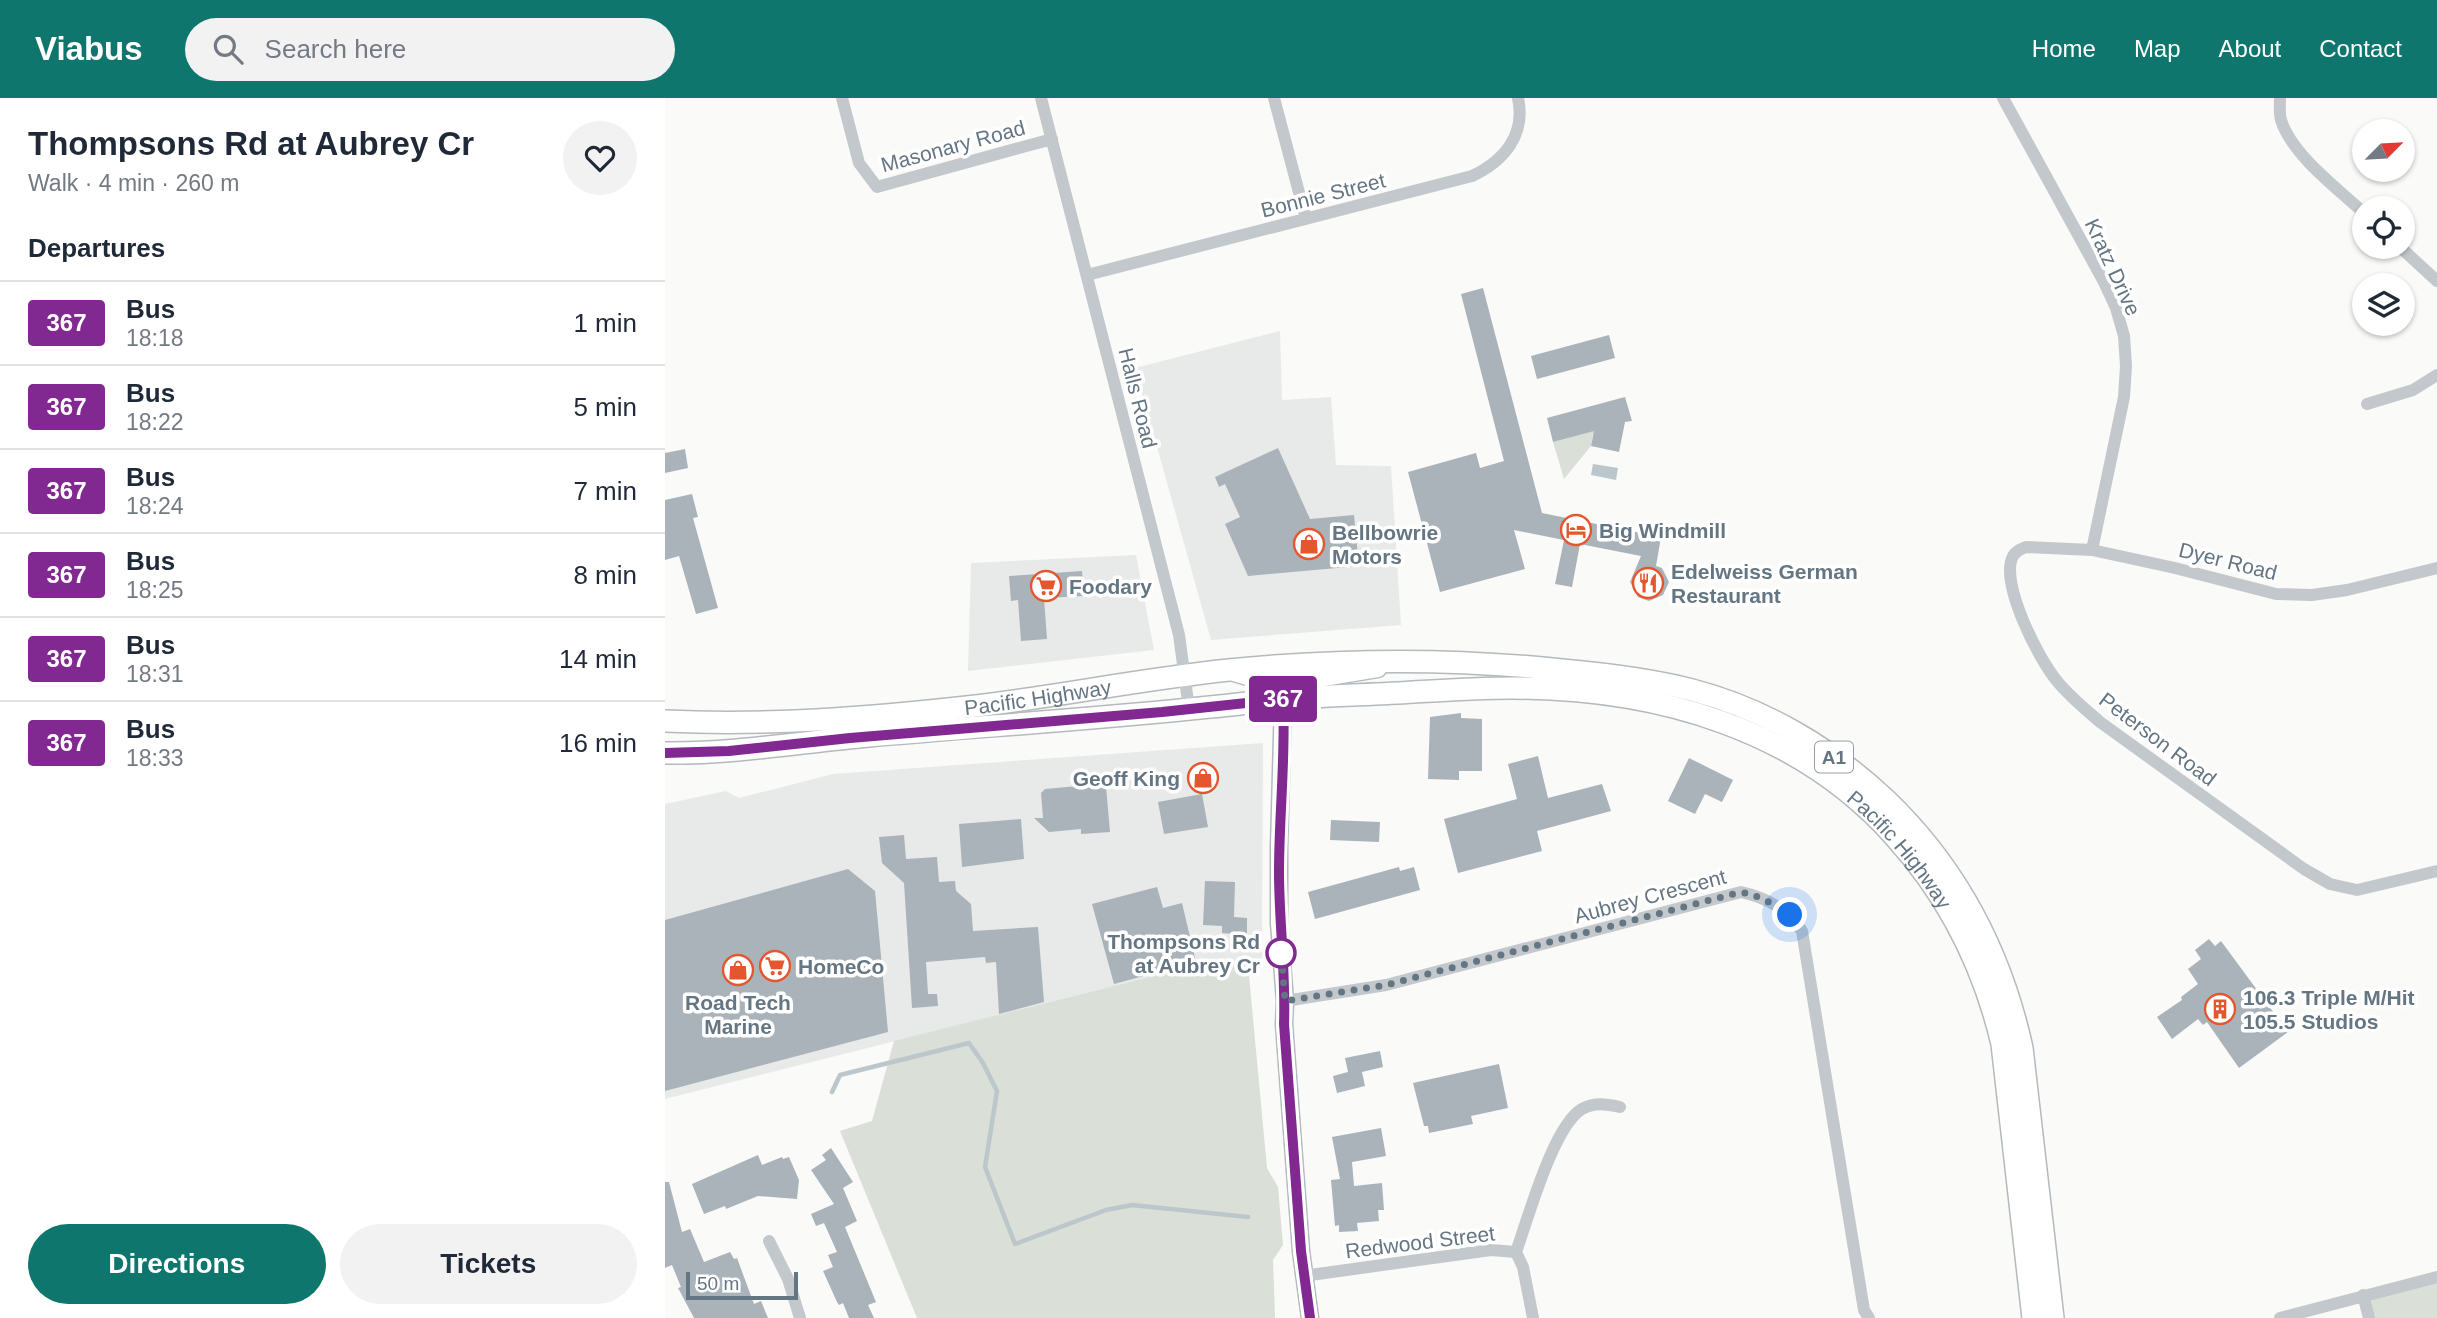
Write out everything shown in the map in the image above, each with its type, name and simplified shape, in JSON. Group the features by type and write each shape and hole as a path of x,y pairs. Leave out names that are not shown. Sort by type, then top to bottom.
{"highway":[{"name":"Pacific Highway","path":"665,720 780,722 886,715 968,707 1225,671 1410,661 1464,661 1535,666 1632,678 1693,690 1746,709 1800,735 1843,763 1899,813 1923,839 1968,904 1999,968 2013,1007 2026,1076 2053,1318"},
{"name":"Pacific Highway","path":"665,753 729,751 1283,699 1517,687 1582,691 1659,703 1695,711 1760,735 1808,762 1865,806 1912,855 1949,909 1979,969 1994,1009 2008,1079 2033,1318"}],"street":[{"name":"Masonary Road","path":"842,98 859,163 877,187 1052,139"},
{"name":"Halls Road","path":"1041,98 1179,635 1189,709"},
{"path":"1274,98 1306,219"},
{"name":"Bonnie Street","path":"1087,275 1454,183 1489,168 1511,146 1517,134 1518,98"},
{"name":"Kratz Drive","path":"2003,98 2104,282 2116,308 2124,336 2124,397 2092,550"},
{"path":"2280,98 2280,118 2288,135 2300,152 2352,202"},
{"path":"2413,259 2437,281"},
{"path":"2367,404 2413,390 2437,375"},
{"name":"Peterson Road","path":"2092,550 2026,547 2018,550 2012,557 2010,566 2013,587 2028,633 2056,680 2075,700 2168,772 2304,869 2330,884 2357,890 2437,871"},
{"name":"Dyer Road","path":"2092,550 2276,594 2312,595 2347,590 2437,568"},
{"name":"Pacific Highway","path":"1283,699 1298,685 1311,679 1363,672 1410,661"},
{"path":"1225,671 1271,684 1283,699 1279,923 1289,1103 1303,1276 1310,1318"},
{"name":"Aubrey Crescent","path":"1285,1001 1386,985 1741,892 1774,904 1790,915 1802,931 1865,1315"},
{"path":"1516,1252 1558,1137 1570,1119 1592,1104 1605,1103 1620,1107"},
{"path":"769,1241 788,1279 800,1318"},
{"name":"Redwood Street","path":"1303,1276 1492,1250 1516,1252 1523,1267 1533,1318"},
{"path":"2280,1318 2437,1277"},
{"path":"2363,1295 2369,1318"}],"shaded area":[{"path":"1280,331 1282,400 1331,397 1336,465 1391,466 1401,625 1211,640 1135,368"},
{"path":"1602,428 1600,435 1593,434 1591,446 1564,479 1553,442"},
{"path":"1593,464 1618,468 1616,480 1591,475"},
{"path":"1136,555 1154,650 968,671 971,563"},
{"path":"1263,743 1262,965 1209,962 665,1099 665,804 726,791 739,798 833,774"},
{"path":"1209,962 1248,965 1267,1168 1278,1187 1283,1245 1273,1260 1275,1318 917,1318 840,1131 872,1121 894,1041"},
{"path":"2437,1277 2437,1318 2369,1318 2363,1295"}],"building":[{"path":"1483,288 1542,513 1661,537 1656,566 1662,568 1669,582 1663,595 1649,601 1638,597 1630,582 1641,556 1580,544 1572,587 1555,584 1564,540 1514,530 1525,569 1440,592 1408,472 1476,453 1480,468 1504,461 1461,294"},
{"path":"1609,335 1615,358 1537,379 1531,356"},
{"path":"1625,397 1632,421 1625,422 1619,452 1591,446 1594,431 1553,442 1547,418"},
{"path":"1278,448 1310,519 1354,515 1359,566 1248,576 1225,524 1240,517 1225,484 1219,487 1215,477"},
{"path":"685,449 688,468 665,473 665,453"},
{"path":"692,494 698,517 693,518 718,608 696,614 679,556 665,560 665,500"},
{"name":"Foodary","path":"1082,571 1084,596 1044,598 1047,639 1021,641 1018,600 1011,601 1009,576"},
{"path":"1461,713 1461,718 1482,719 1482,771 1459,771 1459,780 1428,779 1430,717"},
{"path":"1538,756 1548,798 1602,784 1611,811 1537,831 1542,851 1458,873 1444,819 1517,799 1508,764"},
{"path":"1689,758 1733,780 1722,802 1705,794 1695,814 1668,801"},
{"path":"1105,775 1110,832 1081,834 1081,829 1049,832 1034,818 1043,818 1041,793 1045,789 1078,786 1077,777"},
{"path":"1202,794 1208,827 1164,834 1158,802"},
{"path":"1021,819 1024,859 962,867 959,824"},
{"path":"1331,820 1380,822 1379,842 1330,840"},
{"path":"904,835 906,859 937,857 939,882 955,881 956,891 971,904 973,931 1038,927 1044,1002 999,1014 996,962 986,963 985,957 926,962 928,994 937,994 938,1006 912,1008 904,883 882,863 879,837"},
{"path":"1399,867 1400,871 1414,867 1420,890 1315,919 1308,892"},
{"name":"HomeCo","path":"848,869 875,891 888,1032 665,1091 665,920"},
{"path":"1205,881 1235,882 1234,917 1247,918 1247,935 1222,933 1222,926 1203,925"},
{"path":"1157,887 1163,908 1182,903 1196,962 1114,984 1092,904"},
{"name":"106.3 Triple M/Hit 105.5 Studios","path":"2209,939 2215,946 2221,941 2288,1032 2239,1068 2207,1022 2203,1025 2198,1019 2172,1039 2157,1017 2182,1000 2181,997 2198,984 2188,969 2201,959 2195,950"},
{"path":"1380,1051 1383,1067 1362,1072 1365,1086 1337,1093 1333,1076 1348,1072 1345,1058"},
{"path":"1499,1064 1508,1108 1471,1116 1473,1124 1429,1133 1428,1126 1424,1126 1413,1083"},
{"path":"1381,1128 1386,1156 1352,1162 1354,1186 1382,1183 1384,1210 1378,1210 1379,1221 1357,1223 1358,1231 1339,1232 1339,1225 1335,1226 1331,1180 1340,1179 1332,1137"},
{"path":"831,1148 853,1182 843,1188 857,1221 845,1227 876,1302 868,1305 874,1318 849,1318 843,1303 839,1305 837,1302 823,1271 833,1267 828,1255 837,1252 824,1223 816,1226 811,1214 834,1204 811,1170 826,1160 822,1155"},
{"path":"758,1155 762,1165 789,1157 799,1180 797,1199 758,1196 726,1209 725,1206 704,1214 692,1184"},
{"path":"665,1182 669,1182 682,1232 690,1229 704,1262 730,1252 734,1259 737,1258 754,1304 761,1301 768,1318 694,1318 678,1288 681,1287 672,1265 665,1268"}],"waterway":[{"path":"832,1092 840,1075 969,1043 997,1091 985,1167 1015,1244 1106,1210 1132,1205 1248,1217"}],"bus line":[{"name":"367","path":"665,753 729,751 1283,699 1279,923 1289,1103 1303,1276 1310,1318"}],"place":[{"name":"Big Windmill","path":"1576,530"},
{"name":"Bellbowrie Motors","path":"1309,544"},
{"name":"Edelweiss German Restaurant","path":"1648,583"},
{"name":"Foodary","path":"1046,586"},
{"name":"Geoff King","path":"1203,778"},
{"name":"Thompsons Rd at Aubrey Cr","path":"1281,953"},
{"name":"HomeCo","path":"775,966"},
{"name":"Road Tech Marine","path":"738,970"},
{"name":"106.3 Triple M/Hit 105.5 Studios","path":"2220,1009"}],"route":[{"path":"1281,953 1281,949 1285,1001 1386,985 1741,892 1758,896 1790,915"}]}
